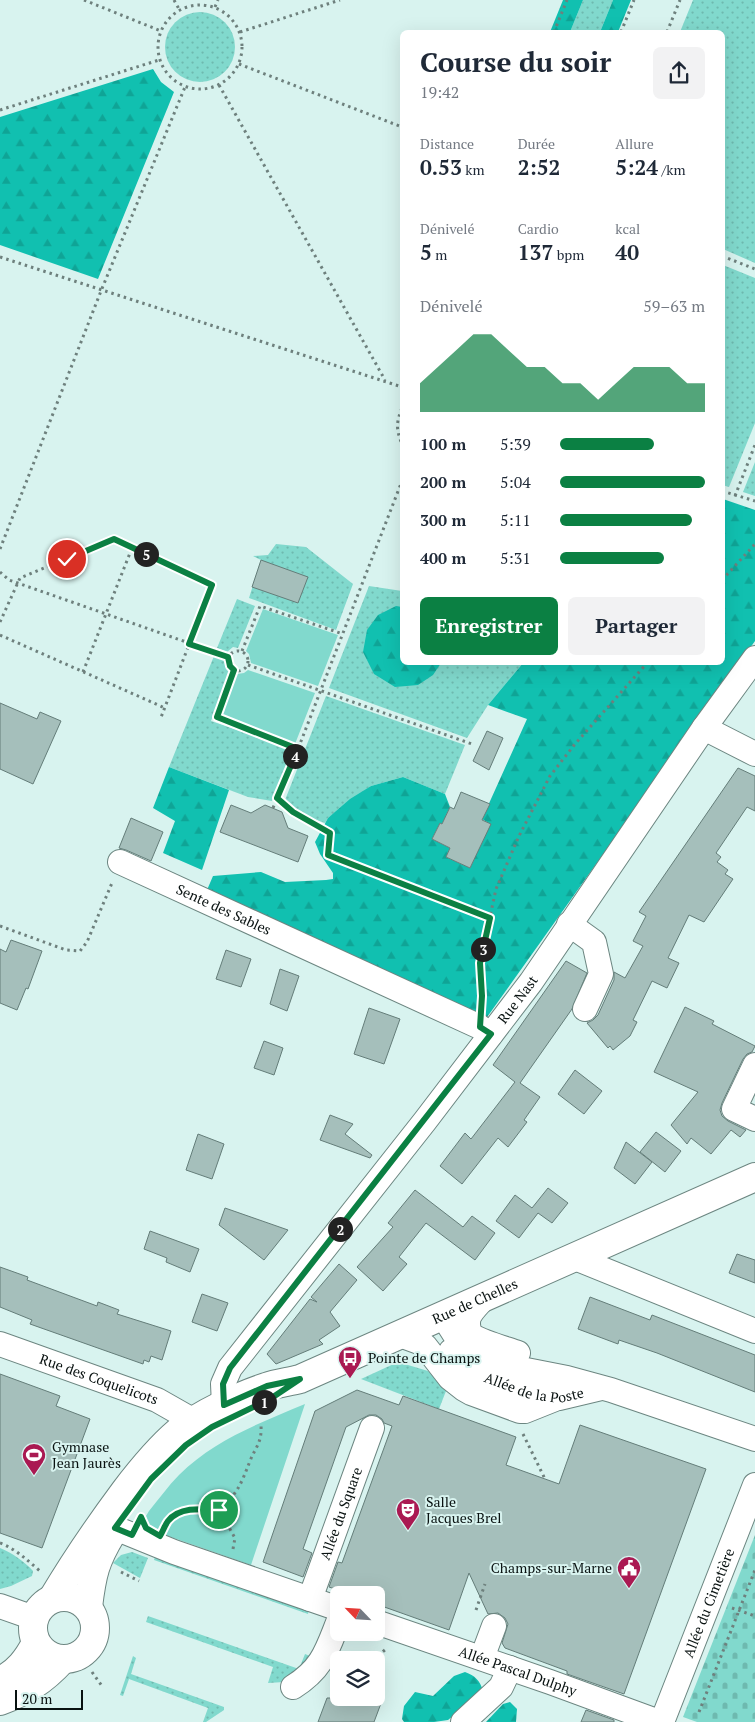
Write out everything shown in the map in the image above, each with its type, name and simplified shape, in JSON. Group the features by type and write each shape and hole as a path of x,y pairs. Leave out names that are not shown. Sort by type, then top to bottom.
{"main road":[{"name":"Rue de Chelles","path":"53,1598 79,1555 143,1467 168,1442 194,1421 267,1386 300,1379 755,1177"},
{"path":"88,1607 92,1574 97,1559 115,1528 151,1479 186,1445 212,1427 270,1399 300,1379"},
{"path":"0,1682 10,1676 29,1656 38,1610 53,1598 62,1596 72,1597 81,1601 88,1607 96,1627 90,1647 78,1656 62,1660 52,1658 42,1652 35,1630"},
{"path":"0,1702 34,1686 62,1660"}],"street":[{"name":"Rue Nast","path":"224,1405 223,1384 230,1368 485,1031 531,982 704,728 755,658"},
{"path":"704,728 755,754"},
{"name":"Sente des Sables","path":"120,862 485,1031"},
{"path":"569,924 594,942 600,967 601,974 585,1008"},
{"path":"755,1065 734,1108 755,1119"},
{"path":"575,1258 755,1331"},
{"path":"400,1335 425,1346 450,1378 471,1393 520,1411 525,1411 563,1388 531,1358 473,1336 468,1324 470,1316 484,1298"},
{"name":"Allée de la Poste","path":"435,1320 468,1352 516,1368 563,1388 604,1388 755,1439"},
{"name":"Rue des Coquelicots","path":"0,1344 157,1400 194,1421"},
{"name":"Allée du Square","path":"310,1599 372,1428"},
{"name":"Allée du Cimetière","path":"660,1722 755,1485"},
{"path":"115,1528 174,1552 310,1599 330,1608"},
{"path":"0,1606 35,1630"},
{"name":"Allée Pascal Dulphy","path":"385,1625 660,1722"},
{"path":"482,1658 494,1626"},
{"path":"308,1645 323,1642 330,1628"},
{"path":"294,1687 308,1678 317,1668 325,1654 330,1638"},
{"path":"463,1722 501,1687 510,1668"}],"path":[{"path":"84,0 161,31"},
{"path":"174,0 179,10"},
{"path":"215,7 218,0"},
{"path":"240,32 340,0"},
{"path":"555,30 567,0"},
{"path":"622,30 634,0"},
{"path":"669,30 680,0"},
{"path":"197,4 215,7 230,16 240,32 242,49 239,64 229,78 219,84 202,89 185,87 168,75 160,60 158,46 161,31 170,17 179,10 197,4"},
{"path":"0,110 160,60"},
{"path":"239,64 400,126"},
{"path":"219,84 385,381"},
{"path":"0,549 101,291 185,87"},
{"path":"0,257 400,386"},
{"path":"725,257 755,269"},
{"path":"400,413 397,431 400,439"},
{"path":"735,496 755,445"},
{"path":"273,808 298,749 400,486"},
{"path":"725,493 755,501"},
{"path":"0,622 20,578 114,539 212,585 160,720"},
{"path":"725,577 755,544"},
{"path":"83,672 132,548"},
{"path":"0,572 9,580 17,583 228,657"},
{"path":"242,651 260,606 343,634"},
{"path":"0,635 165,708"},
{"path":"228,657 232,652 242,651"},
{"path":"234,670 244,669 248,664 248,658 242,651"},
{"path":"228,657 230,666 234,670"},
{"path":"248,664 472,744"},
{"path":"485,1031 480,963 496,889 511,854 550,776 575,744 645,665"},
{"path":"234,670 217,717 298,749"},
{"path":"277,798 293,812 330,833 328,855 490,918"},
{"path":"0,926 66,950 80,951 87,942 120,862"},
{"path":"165,1527 168,1521 175,1515 184,1511 199,1509 219,1510 232,1498 240,1486 262,1437 261,1425"},
{"path":"522,1431 544,1479"},
{"path":"219,1510 234,1538 232,1554"},
{"path":"0,1543 20,1554 42,1572"},
{"path":"116,1570 139,1581"},
{"path":"699,1712 755,1570"},
{"path":"92,1672 102,1686"}],"green space":[{"path":"563,0 583,0 571,30 551,30"},
{"path":"583,0 613,0 601,30 571,30"},
{"path":"613,0 631,0 619,30 601,30"},
{"path":"693,0 755,0 755,263 725,250 725,30 681,30"},
{"path":"193,12 207,12 220,18 229,27 235,40 233,60 225,72 207,82 193,82 180,76 171,67 165,54 165,40 171,27 180,18"},
{"path":"153,69 161,82 174,92 98,279 0,245 0,117"},
{"path":"725,266 755,278 755,423 729,487 725,486"},
{"path":"755,462 755,496 743,492"},
{"path":"725,500 755,510 755,641 480,1027 207,890 213,876 261,872 285,882 333,879 333,873 320,854 315,842 328,818 350,799 371,786 403,777 445,794 450,807 432,839 450,848 446,857 470,868 490,824 482,819 527,719 488,705 521,665 725,665"},
{"path":"276,544 306,547 353,584 336,630 249,598 261,560 253,556 268,555"},
{"path":"369,586 400,591 400,665 521,665 488,705 467,738 329,688"},
{"path":"237,599 255,606 238,648 233,647 227,652 217,648"},
{"path":"396,606 400,607 400,665 440,665 433,675 418,685 395,687 374,674 363,652 367,630 378,615"},
{"path":"263,609 338,635 318,686 251,663 249,654 246,651"},
{"path":"214,656 224,660 227,669 230,671 211,721 293,749 272,801 248,797 169,767"},
{"path":"248,670 315,693 295,744 221,716 237,674"},
{"path":"326,696 465,745 445,794 403,777 371,786 328,818 325,823 289,809 285,800"},
{"path":"169,767 229,790 202,870 163,853 175,821 153,808"},
{"path":"398,1362 428,1371 446,1391 439,1409 361,1379"},
{"path":"305,1404 251,1565 162,1534 148,1526 146,1516 149,1511 175,1479 207,1452 238,1434"},
{"path":"755,1535 755,1722 697,1722 683,1717"},
{"path":"0,1548 26,1564 33,1571 32,1576 0,1589"},
{"path":"132,1552 148,1558 140,1578 113,1563 121,1555"},
{"path":"156,1554 309,1608 308,1614 154,1560"},
{"path":"148,1616 299,1669 305,1654 312,1659 284,1682 268,1683 273,1667 146,1622"},
{"path":"133,1656 136,1658 131,1674 224,1707 224,1710 203,1722 208,1708 129,1679 123,1696 120,1695"},
{"path":"465,1672 477,1679 483,1691 448,1720 404,1722 402,1719 404,1706 415,1692 433,1696 454,1676"},
{"path":"510,1702 517,1709 516,1722 486,1722 503,1704"}],"building":[{"path":"261,560 308,577 298,603 252,587"},
{"path":"0,703 37,719 40,712 61,721 33,784 0,769"},
{"path":"487,731 503,738 489,770 473,761"},
{"path":"738,768 755,776 755,811 747,807 716,853 721,857 717,862 728,870 725,874 733,879 704,922 689,915 668,958 679,963 667,988 652,981 633,1020 637,1022 630,1036 613,1050 610,1046 608,1048 587,1023 598,1015 614,980 614,972 625,978 643,946 633,941 646,916 639,912"},
{"path":"461,792 490,804 482,820 491,824 470,868 446,857 450,848 432,839 450,807 454,809"},
{"path":"231,805 251,813 265,805 282,812 288,828 308,836 298,862 220,832"},
{"path":"131,818 163,832 151,861 119,848"},
{"path":"11,940 42,951 28,989 26,988 17,1010 0,1003 0,949 6,952"},
{"path":"226,950 251,959 241,987 216,979"},
{"path":"566,961 587,973 572,1009 520,1083 540,1097 524,1120 527,1122 508,1147 498,1138 462,1184 440,1166 465,1133 471,1139 515,1082 493,1065"},
{"path":"280,969 299,976 287,1011 270,1004"},
{"path":"685,1007 714,1021 712,1024 755,1046 752,1052 743,1059 720,1110 722,1116 728,1121 746,1130 740,1137 731,1130 711,1154 691,1138 687,1144 671,1125 698,1092 654,1072"},
{"path":"369,1008 400,1019 384,1064 354,1054"},
{"path":"264,1041 283,1048 274,1075 254,1068"},
{"path":"575,1070 602,1091 584,1114 558,1094"},
{"path":"330,1115 353,1124 345,1134 372,1155 370,1158 320,1140"},
{"path":"656,1132 681,1151 665,1172 640,1152"},
{"path":"198,1134 224,1144 212,1179 186,1170"},
{"path":"626,1142 652,1162 635,1184 614,1168"},
{"path":"548,1188 568,1203 552,1223 538,1213 519,1238 496,1221 515,1195 532,1208"},
{"path":"415,1190 463,1227 472,1216 495,1233 475,1260 426,1223 399,1257 407,1264 383,1291 357,1267 393,1227 388,1223"},
{"path":"225,1208 288,1230 264,1260 219,1225"},
{"path":"150,1231 199,1249 190,1272 166,1262 167,1258 144,1249"},
{"path":"737,1254 755,1260 755,1283 729,1273"},
{"path":"339,1264 357,1280 330,1312 340,1326 319,1340 323,1344 276,1364 267,1354 310,1299 317,1302 311,1297"},
{"path":"0,1267 28,1277 27,1280 97,1306 98,1302 119,1310 117,1314 171,1331 162,1360 151,1356 149,1362 144,1360 143,1364 30,1324 32,1320 0,1307"},
{"path":"202,1294 228,1303 217,1331 192,1322"},
{"path":"590,1297 650,1320 652,1315 755,1355 755,1392 657,1353 619,1340 618,1344 578,1329"},
{"name":"Gymnase Jean Jaurès","path":"0,1374 60,1396 56,1406 90,1419 42,1548 0,1533"},
{"path":"357,1390 399,1405 403,1396 516,1437 506,1465 559,1484 580,1425 706,1469 624,1694 567,1674 567,1671 505,1648 502,1643 508,1624 505,1618 498,1613 488,1614 469,1573 449,1630 385,1607 385,1586 329,1587 338,1562 342,1563 392,1426 384,1423 376,1415 369,1415 346,1427 303,1549 312,1553 303,1577 263,1562 315,1411"},
{"path":"327,1698 330,1698 330,1706 380,1706 374,1722 318,1722"},
{"path":"586,1710 614,1720 614,1722 581,1722"}],"place":[{"name":"Pointe de Champs","path":"350,1379"},
{"name":"Gymnase Jean Jaurès","path":"34,1476"},
{"name":"Salle Jacques Brel","path":"408,1531"},
{"name":"Champs-sur-Marne","path":"629,1589"}],"route":[{"path":"67,559 114,539 212,585 189,644 228,657 230,666 234,670 217,717 298,749 277,798 293,812 330,833 328,855 490,918 480,963 482,996 480,1027 491,1034 425,1121 230,1368 223,1384 224,1405 267,1386 300,1379 270,1399 212,1427 186,1445 151,1479 115,1528 132,1535 141,1517 146,1528 160,1536 168,1521 184,1511 199,1509 219,1510"}]}
